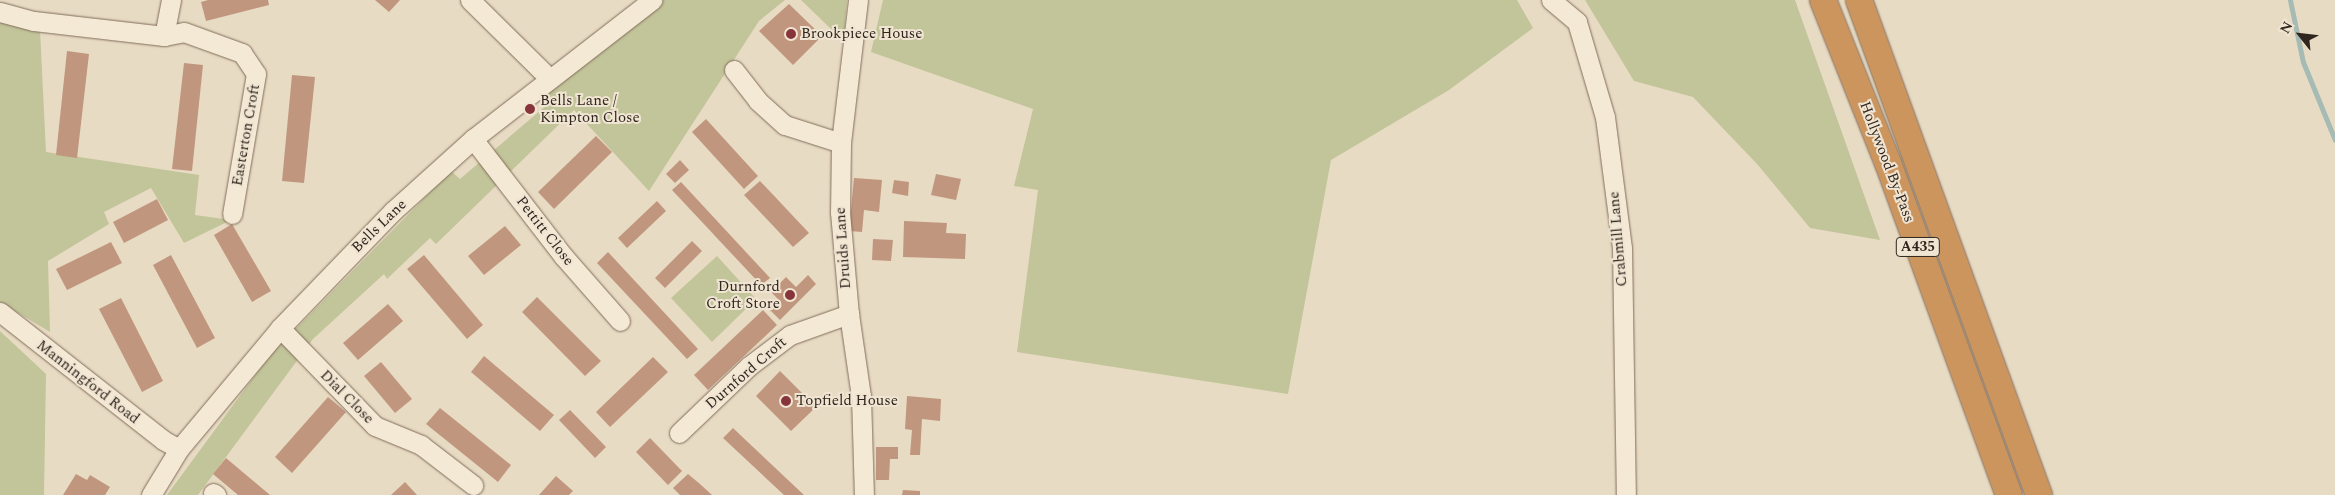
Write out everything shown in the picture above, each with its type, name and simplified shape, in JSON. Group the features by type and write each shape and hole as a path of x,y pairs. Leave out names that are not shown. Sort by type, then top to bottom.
{"highway":[{"name":"Hollywood By-Pass","path":"1823,0 1888,163 2009,495"},
{"name":"Hollywood By-Pass","path":"1859,0 2039,495"}],"street":[{"path":"164,36 171,0"},
{"path":"470,0 548,77"},
{"name":"Bells Lane","path":"151,495 179,450 280,328 393,211 473,139 548,77 652,0"},
{"name":"Druids Lane","path":"858,0 842,143 840,212 848,314 862,404 864,495"},
{"name":"Crabmill Lane","path":"1551,0 1577,22 1605,117 1622,248 1626,495"},
{"name":"Easterton Croft","path":"0,12 34,21 164,36 184,32 242,53 256,74 232,214"},
{"path":"734,70 758,101 785,125 842,143"},
{"name":"Pettitt Close","path":"473,139 564,257 620,321"},
{"name":"Manningford Road","path":"0,312 155,434 179,450"},
{"name":"Durnford Croft","path":"679,433 749,366 790,335 848,314"},
{"name":"Dial Close","path":"280,328 375,426 421,445 473,485"}],"green space":[{"path":"663,0 785,0 759,21 649,191 574,110 436,244 430,238 387,279 384,274 313,339 198,495 167,495 270,355 451,171 460,179 548,104 542,94"},
{"path":"801,0 847,0 844,36 831,29"},
{"path":"883,0 1517,0 1533,28 1449,90 1331,160 1288,394 1017,352 1038,190 1014,186 1033,109 871,52"},
{"path":"1585,0 1795,0 1880,240 1810,228 1758,165 1693,97 1634,81"},
{"path":"0,21 40,30 46,152 199,175 195,215 231,220 184,243 151,188 104,212 109,224 48,261 50,332 0,302"},
{"path":"717,256 756,299 712,342 671,298"},
{"path":"0,331 46,374 44,495 0,495"}],"building":[{"path":"208,0 268,0 269,5 206,21 201,2"},
{"path":"375,0 400,0 389,12"},
{"name":"Brookpiece House","path":"789,4 822,36 793,65 759,31"},
{"path":"67,51 89,54 77,158 56,155"},
{"path":"184,63 203,65 192,171 172,169"},
{"path":"292,75 315,77 304,183 282,181"},
{"path":"706,119 758,176 744,189 692,132"},
{"path":"596,136 612,152 554,209 538,192"},
{"path":"680,160 689,170 675,183 666,174"},
{"path":"936,174 961,179 956,200 931,195"},
{"path":"854,178 882,180 879,212 864,210 862,232 849,231"},
{"path":"894,180 909,182 908,196 892,193"},
{"path":"760,181 809,233 793,247 744,195"},
{"path":"681,182 770,278 761,285 672,190"},
{"path":"157,199 168,220 124,243 113,222"},
{"path":"657,201 666,211 627,248 618,238"},
{"path":"904,221 947,223 946,233 966,234 965,259 903,257"},
{"path":"232,224 271,291 252,302 214,235"},
{"path":"505,226 521,245 484,275 468,256"},
{"path":"873,239 893,240 891,261 872,260"},
{"path":"692,241 702,251 665,288 655,278"},
{"path":"111,242 122,263 67,290 56,269"},
{"path":"608,252 698,349 687,359 597,263"},
{"path":"171,255 215,338 197,348 153,265"},
{"path":"424,255 483,325 467,339 407,269"},
{"name":"Durnford Croft Store","path":"808,275 816,284 780,320 768,308 778,299 771,292 786,277 796,287"},
{"path":"537,297 601,361 585,376 522,312"},
{"path":"121,298 163,381 142,392 99,309"},
{"path":"388,304 403,321 358,360 343,343"},
{"path":"763,310 777,325 708,390 694,375"},
{"path":"484,356 554,415 540,431 471,372"},
{"path":"653,357 668,372 610,427 596,412"},
{"path":"381,362 412,399 395,413 364,376"},
{"name":"Topfield House","path":"780,371 816,407 791,431 756,396"},
{"path":"907,396 941,399 940,421 922,419 920,455 910,455 912,430 905,429"},
{"path":"328,397 346,412 292,473 275,457"},
{"path":"440,408 511,465 498,482 426,424"},
{"path":"570,410 606,447 595,458 559,420"},
{"path":"733,428 804,495 784,495 723,438"},
{"path":"650,438 682,471 668,485 636,452"},
{"path":"876,447 898,447 898,459 890,459 889,480 876,480"},
{"path":"226,458 270,495 238,495 213,474"},
{"path":"76,474 87,480 90,475 110,487 105,495 63,495"},
{"path":"688,474 712,495 680,495 673,488"},
{"path":"556,476 573,491 569,495 539,495"},
{"path":"405,482 417,495 391,495"},
{"path":"903,490 920,491 920,495 902,495"}],"waterway":[{"path":"2290,0 2303,62 2335,140"}],"place":[{"name":"Brookpiece House","path":"791,34"},
{"name":"Bells Lane / Kimpton Close","path":"530,109"},
{"name":"Durnford Croft Store","path":"790,295"},
{"name":"Topfield House","path":"786,401"}]}
